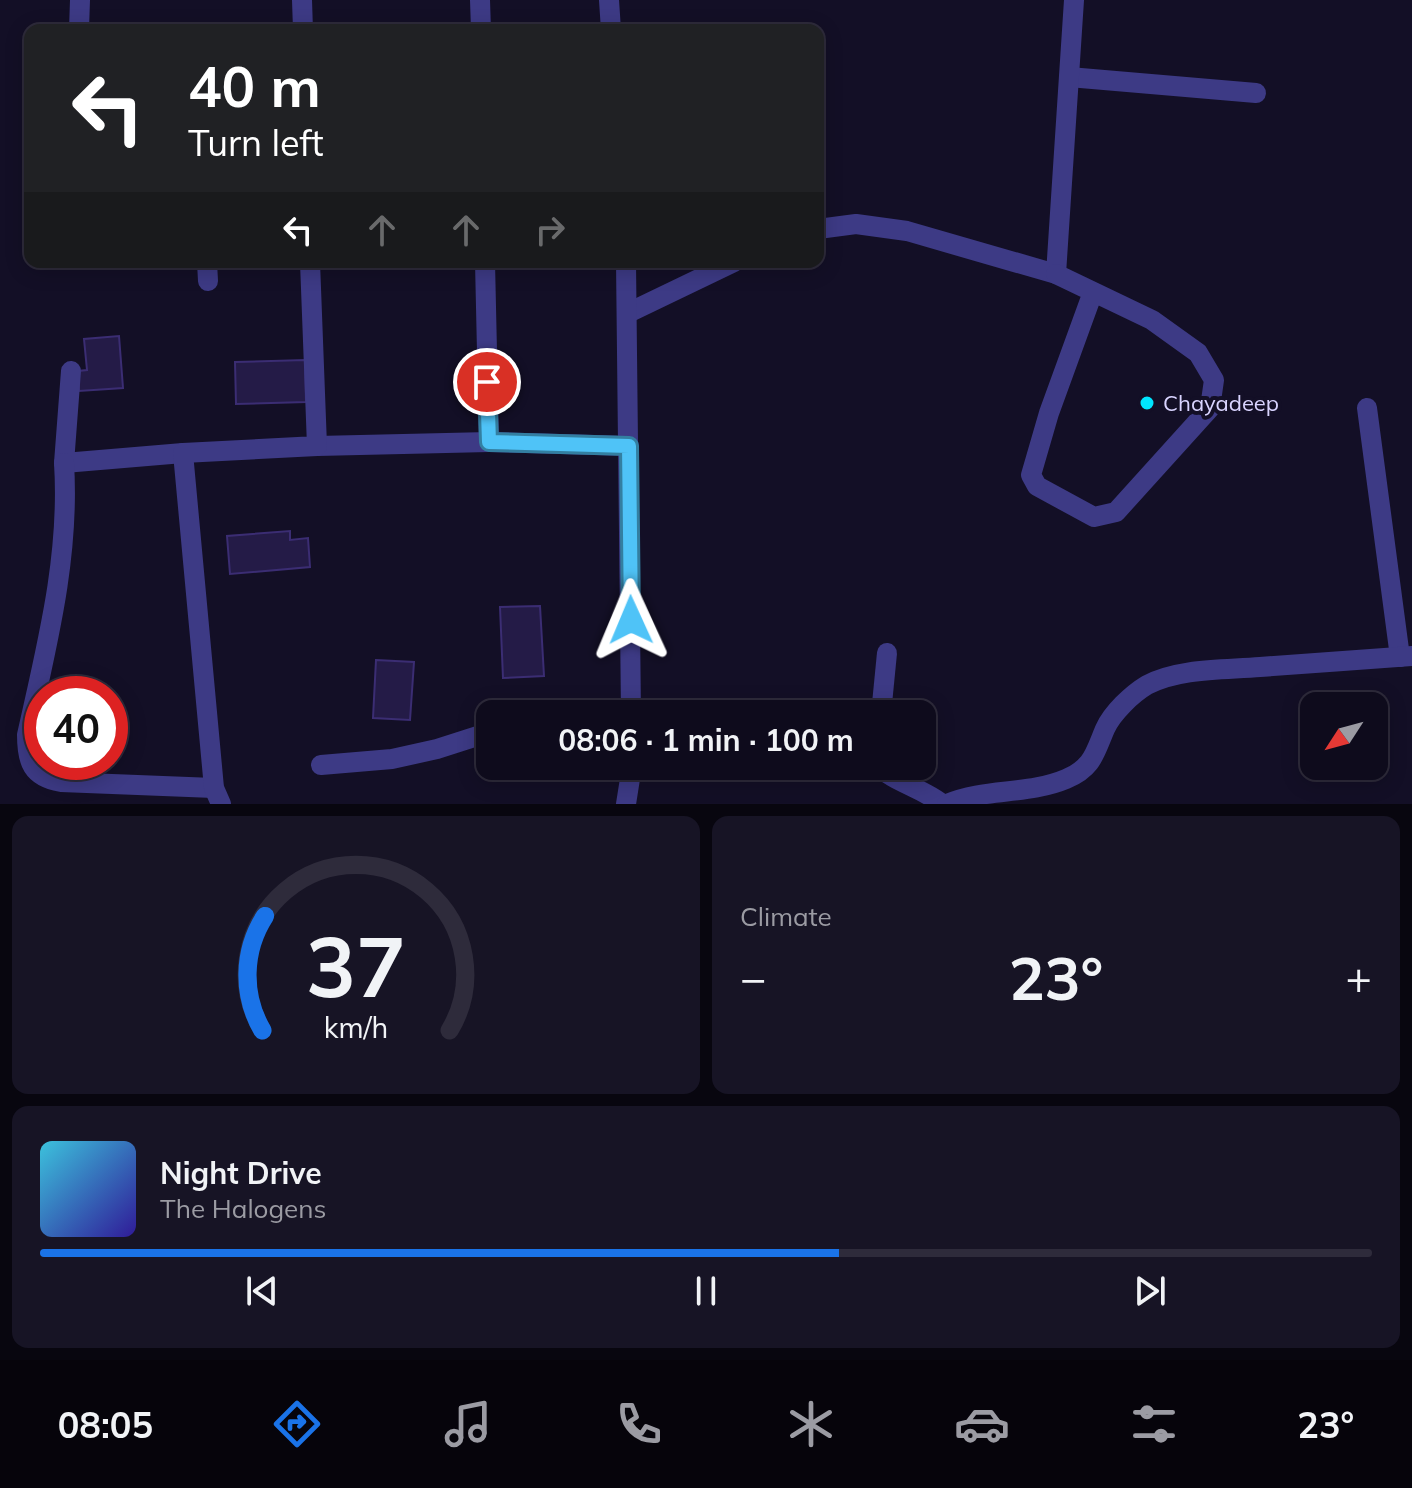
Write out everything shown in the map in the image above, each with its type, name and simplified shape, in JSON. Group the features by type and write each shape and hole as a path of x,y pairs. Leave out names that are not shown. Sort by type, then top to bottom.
{"street":[{"path":"79,24 80,0"},
{"path":"302,0 303,24"},
{"path":"480,0 481,24"},
{"path":"609,0 611,24"},
{"path":"1056,274 1074,0"},
{"path":"1069,77 1256,93"},
{"path":"824,228 856,224 907,231 1056,274 1152,320 1198,353 1214,380 1210,408 1116,512 1094,517 1037,486 1031,475 1049,413 1093,292"},
{"path":"310,268 317,446"},
{"path":"485,268 489,442"},
{"path":"626,268 631,700"},
{"path":"628,313 722,268"},
{"path":"71,371 64,463 67,504 61,569 27,735 27,754 33,771 46,779 218,796 183,453"},
{"path":"900,780 945,804 969,795 1048,795 1098,753 1106,726 1125,702 1147,685 1210,671 1406,657 1367,408"},
{"path":"64,463 317,446 489,442 629,446"},
{"path":"882,700 887,653"},
{"path":"321,765 392,759 476,736"},
{"path":"626,804 630,780"}],"building":[{"path":"119,336 123,388 79,391 78,371 87,370 84,339"},
{"path":"305,360 306,402 236,404 235,362"},
{"path":"290,531 290,540 308,538 310,567 230,574 227,536"},
{"path":"540,606 544,676 503,678 500,607"},
{"path":"376,660 414,662 410,720 373,718"}],"place":[{"name":"Chayadeep","path":"1147,403"}],"route":[{"path":"487,382 489,442 629,446 631,620"}]}
